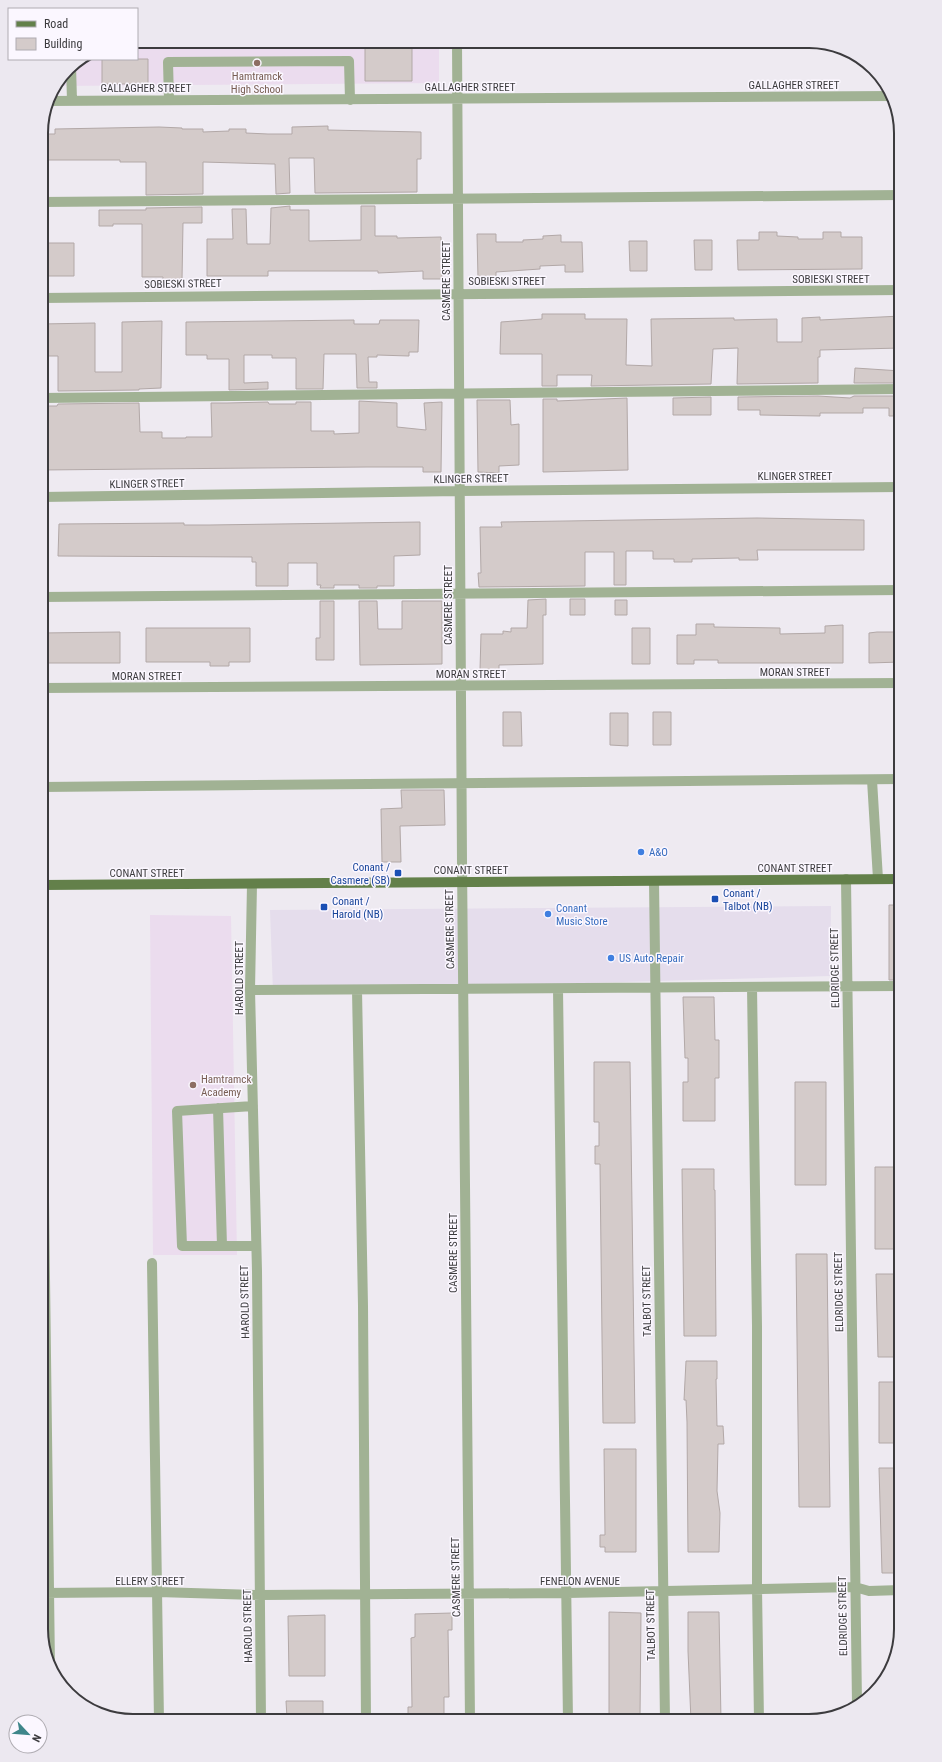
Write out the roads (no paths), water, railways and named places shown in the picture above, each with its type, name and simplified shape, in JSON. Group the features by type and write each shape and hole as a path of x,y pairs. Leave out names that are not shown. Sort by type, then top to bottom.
{"main road":[{"name":"CONANT STREET","path":"48,885 894,879"}],"street":[{"name":"CASMERE STREET","path":"457,48 460,686 470,1714"},
{"path":"169,100 168,62 349,61 350,100"},
{"path":"71,75 72,101"},
{"name":"GALLAGHER STREET","path":"54,101 886,96"},
{"path":"48,202 894,195"},
{"name":"SOBIESKI STREET","path":"48,298 894,290"},
{"path":"48,398 894,389"},
{"name":"KLINGER STREET","path":"48,497 894,487"},
{"path":"48,597 894,590"},
{"name":"MORAN STREET","path":"48,688 894,683"},
{"path":"48,787 894,779"},
{"path":"872,780 878,879"},
{"name":"ELDRIDGE STREET","path":"846,879 856,1700"},
{"name":"TALBOT STREET","path":"654,881 665,1714"},
{"name":"HAROLD STREET","path":"252,884 250,990 256,1246 261,1714"},
{"path":"250,990 894,986"},
{"path":"752,987 757,1326 757,1588 759,1714"},
{"path":"558,989 568,1714"},
{"path":"357,990 363,1306 366,1714"},
{"path":"253,1106 177,1111 182,1246 256,1246"},
{"path":"218,1108 222,1246"},
{"path":"152,1263 159,1714"},
{"name":"FENELON AVENUE","path":"260,1595 663,1592 757,1588 855,1587 869,1590 894,1590"},
{"name":"ELLERY STREET","path":"48,1593 158,1592 260,1595"}],"place":[{"name":"Hamtramck High School","path":"257,63"},
{"name":"A&O","path":"641,852"},
{"name":"Conant / Casmere (SB)","path":"398,873"},
{"name":"Conant / Talbot (NB)","path":"715,899"},
{"name":"Conant / Harold (NB)","path":"324,907"},
{"name":"Conant Music Store","path":"548,914"},
{"name":"US Auto Repair","path":"611,958"},
{"name":"Hamtramck Academy","path":"193,1085"}]}
